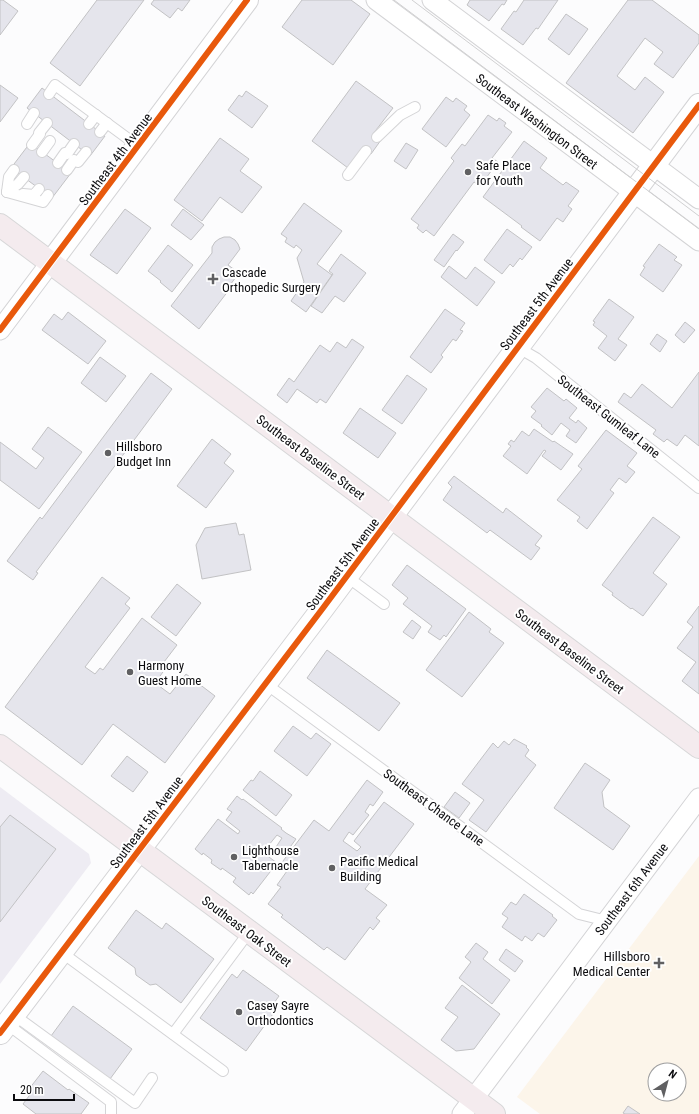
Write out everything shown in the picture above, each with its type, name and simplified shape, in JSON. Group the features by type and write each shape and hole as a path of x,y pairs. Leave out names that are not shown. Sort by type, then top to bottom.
{"highway":[{"name":"Southeast Baseline Street","path":"0,224 699,747"},
{"name":"Southeast Oak Street","path":"0,746 249,932 467,1106 494,1114"}],"street":[{"name":"Southeast 4th Avenue","path":"0,330 247,0"},
{"name":"Southeast Washington Street","path":"376,0 699,241"},
{"path":"432,0 699,199"},
{"name":"Southeast 5th Avenue","path":"7,1024 138,850 266,684 699,105"},
{"name":"Southeast 6th Avenue","path":"467,1106 699,798"}],"lane":[{"path":"49,94 55,85 138,146"},
{"path":"61,103 68,94"},
{"path":"377,137 400,115 415,107"},
{"path":"27,124 34,113"},
{"path":"89,124 96,115"},
{"path":"32,145 46,122"},
{"path":"100,132 107,123"},
{"path":"42,152 50,141"},
{"path":"67,170 74,144"},
{"path":"348,175 366,151"},
{"path":"58,163 86,152"},
{"path":"7,192 9,177 14,170"},
{"path":"7,192 18,184 24,177"},
{"path":"7,192 34,195 39,189"},
{"path":"7,192 43,202 48,195"},
{"name":"Southeast Gumleaf Lane","path":"517,347 536,358 699,488"},
{"path":"346,576 384,604"},
{"name":"Southeast Chance Lane","path":"266,684 579,914 607,921"},
{"path":"173,1034 249,932"},
{"path":"61,952 223,1071"},
{"path":"7,1024 135,1103 152,1078"},
{"path":"7,1024 111,1102 111,1114"}],"shaded area":[{"path":"0,787 89,854 91,863 0,984"},
{"name":"Hillsboro Medical Center","path":"699,856 699,1114 540,1114 517,1097"}],"building":[{"path":"0,0 3,0 18,11 0,35"},
{"path":"97,0 144,0 80,86 50,63"},
{"path":"154,0 190,0 182,11 178,8 170,18 151,4"},
{"path":"302,0 351,0 370,14 333,65 282,27"},
{"path":"470,0 507,0 489,21 467,5"},
{"path":"524,0 558,0 538,29 536,28 523,45 501,29"},
{"path":"628,0 652,0 699,35 699,43 673,78 654,64 663,52 645,38 617,76 635,90 645,77 664,92 633,133 566,83"},
{"path":"566,14 588,29 569,55 548,39"},
{"path":"356,81 393,108 373,134 381,140 371,154 363,149 348,168 312,141"},
{"path":"0,85 18,98 0,122"},
{"path":"42,88 105,136 90,156 27,108"},
{"path":"246,91 268,106 252,128 228,110 239,95 242,97"},
{"path":"446,97 453,102 456,98 467,106 464,110 470,115 446,147 422,129"},
{"name":"Safe Place for Youth","path":"488,115 497,121 499,118 506,123 504,126 512,132 492,158 498,162 480,186 474,182 434,236 426,230 423,233 417,228 419,225 411,219 454,161 451,158 462,144 465,146"},
{"path":"220,138 249,159 240,171 262,187 242,213 220,197 202,221 174,200"},
{"path":"524,141 547,158 540,168 563,185 566,182 579,191 568,206 572,209 563,222 557,218 540,241 483,197"},
{"path":"30,143 71,173 52,198 11,168"},
{"path":"406,143 418,150 406,169 394,161"},
{"path":"304,203 342,231 317,264 332,275 306,312 291,301 304,282 297,258 302,250 296,245 294,248 285,242 287,238 281,234"},
{"path":"125,209 151,228 117,274 90,255"},
{"path":"183,209 204,225 191,240 171,225"},
{"path":"507,229 532,247 522,260 520,258 513,267 510,264 502,274 484,260"},
{"path":"453,234 464,242 457,251 456,250 444,267 434,260"},
{"name":"Cascade Orthopedic Surgery","path":"224,237 230,237 238,244 240,249 228,265 239,273 230,285 232,286 199,329 171,306 212,253 212,247 215,242"},
{"path":"659,244 677,257 674,260 682,265 663,292 640,275 645,267 643,266"},
{"path":"168,245 193,265 172,292 148,271"},
{"path":"341,254 366,273 344,302 335,296 322,313 311,306 333,274 329,271"},
{"path":"449,266 466,279 475,267 495,282 477,306 441,277"},
{"path":"609,299 634,317 618,339 627,345 615,361 598,348 607,336 593,325 595,322 593,321"},
{"path":"445,309 465,323 460,330 463,331 456,341 453,339 441,355 443,357 431,373 410,357"},
{"path":"68,312 106,341 88,364 42,330 54,314 62,320"},
{"path":"685,322 695,330 684,343 675,335"},
{"path":"657,334 667,341 660,352 650,344"},
{"path":"352,339 364,347 326,403 320,399 317,403 297,389 287,403 277,395 289,378 294,382 320,345 330,352 337,342 346,348"},
{"path":"100,357 126,376 106,402 81,383"},
{"path":"699,372 699,446 685,435 677,446 667,439 664,442 653,434 656,430 618,402 624,393 631,398 642,384 672,408"},
{"name":"Hillsboro Budget Inn","path":"151,373 172,389 36,572 38,573 33,580 7,561 40,517 42,519"},
{"path":"407,375 427,389 402,424 382,410"},
{"path":"547,388 564,401 566,399 577,408 569,418 576,423 578,420 587,428 576,443 566,436 570,430 561,423 552,435 531,417 536,411 531,407"},
{"path":"360,408 396,433 378,458 343,433"},
{"path":"48,427 82,452 39,509 0,480 0,442 36,469 44,458 32,449"},
{"path":"534,429 573,454 561,470 542,456 546,451 544,450 527,474 503,456 511,446 508,444 511,440 514,442 522,431 529,436"},
{"path":"606,430 637,453 627,466 635,472 626,483 619,478 610,490 614,493 587,529 577,521 580,517 557,500 582,469 578,466"},
{"path":"212,439 231,454 224,463 234,471 206,508 177,486"},
{"path":"454,476 503,513 506,508 542,536 535,545 540,548 531,560 490,530 487,533 443,500 452,487 448,483"},
{"path":"653,517 680,537 653,573 667,584 643,616 612,595 613,593 602,585"},
{"path":"236,523 239,535 244,534 251,570 202,579 196,545 205,528"},
{"path":"407,565 466,609 446,637 444,635 440,640 428,632 432,626 403,604 408,598 392,585"},
{"name":"Harmony Guest Home","path":"102,577 130,598 125,604 130,608 85,667 95,674 100,668 103,670 142,618 177,645 164,662 168,665 155,683 170,694 186,674 215,696 165,763 113,724 82,765 5,707"},
{"path":"177,584 201,603 176,636 151,617"},
{"path":"699,606 699,694 682,681 696,662 677,648 693,627 687,622"},
{"path":"469,612 491,629 489,632 504,643 462,697 426,670"},
{"path":"412,620 421,627 413,639 403,632"},
{"path":"327,650 400,703 379,731 307,678"},
{"path":"293,726 311,739 316,733 331,744 307,776 274,751"},
{"path":"514,739 527,746 526,747 529,750 525,756 536,765 486,832 469,820 484,800 462,784 493,743 498,748 504,741 509,745"},
{"path":"127,756 148,772 133,792 111,776"},
{"path":"585,763 610,780 602,792 604,807 630,826 613,850 554,808"},
{"path":"260,771 292,795 276,816 243,790 251,780 253,781"},
{"name":"Pacific Medical Building","path":"367,780 383,792 373,806 370,804 365,812 369,815 353,835 349,832 343,841 357,851 361,847 354,841 384,802 414,824 365,889 387,905 376,918 380,921 373,930 370,927 345,960 327,947 324,950 281,917 283,915 268,904 281,887 277,885 287,871 280,865 314,820 329,831"},
{"path":"455,792 470,803 459,818 444,807"},
{"path":"237,796 296,839 285,854 276,847 282,838 277,835 264,851 258,846 257,848 277,863 253,894 251,892 249,895 233,882 236,878 222,868 221,870 211,863 212,860 203,853 202,855 195,849 218,819 238,834 240,831 226,820 232,812 227,809"},
{"path":"10,815 56,849 0,922 0,827"},
{"path":"524,894 553,915 552,916 557,920 544,937 538,933 532,941 525,936 522,941 502,927 508,918 502,914 511,902 516,905"},
{"path":"136,910 162,929 166,923 214,959 181,1003 156,984 150,985 136,975 135,968 108,948"},
{"path":"476,943 488,952 483,959 510,980 492,1004 459,978 471,962 465,957"},
{"path":"506,949 523,961 515,972 499,960"},
{"name":"Casey Sayre Orthodontics","path":"243,970 279,996 274,1003 278,1007 246,1051 200,1018 232,974 237,978"},
{"path":"462,985 500,1014 474,1049 456,1051 441,1040 458,1017 445,1008"},
{"path":"73,1006 132,1049 110,1079 51,1036"},
{"path":"43,1071 68,1090 69,1089 89,1103 81,1114 36,1114 23,1104 32,1092 29,1089"},
{"path":"628,1106 640,1114 623,1113"}],"tram line":[{"path":"394,0 699,229"},
{"path":"412,0 699,216"}],"cycle path":[{"path":"0,330 247,0"},
{"path":"0,1033 323,608 699,105"}],"place":[{"name":"Safe Place for Youth","path":"468,172"},
{"name":"Cascade Orthopedic Surgery","path":"213,279"},
{"name":"Hillsboro Budget Inn","path":"108,453"},
{"name":"Harmony Guest Home","path":"130,672"},
{"name":"Lighthouse Tabernacle","path":"234,857"},
{"name":"Pacific Medical Building","path":"332,868"},
{"name":"Hillsboro Medical Center","path":"659,963"},
{"name":"Casey Sayre Orthodontics","path":"239,1012"}]}
